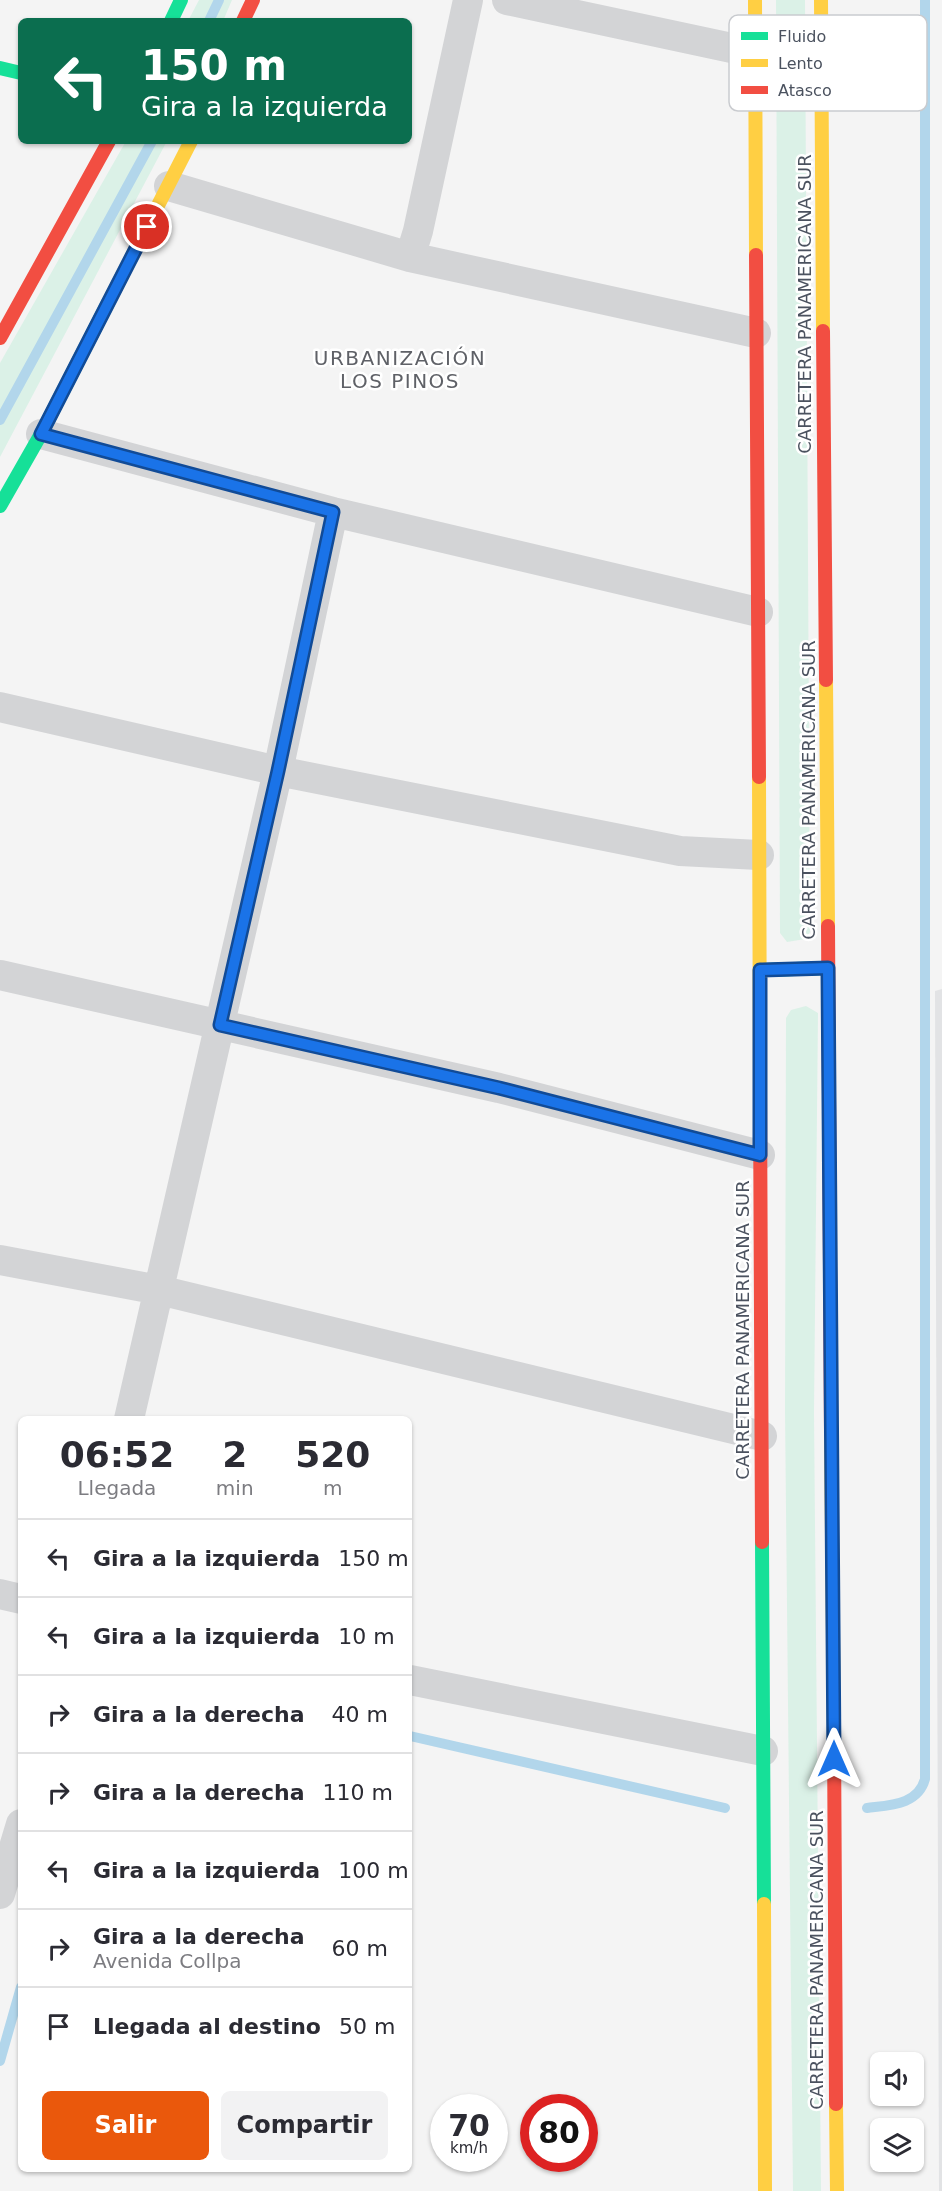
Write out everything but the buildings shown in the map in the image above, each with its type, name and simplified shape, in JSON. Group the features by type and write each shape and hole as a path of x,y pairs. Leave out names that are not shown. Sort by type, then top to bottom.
{"main road":[{"path":"172,18 181,0"},
{"path":"244,18 253,0"},
{"name":"CARRETERA PANAMERICANA SUR","path":"821,0 821,15"},
{"path":"0,68 18,72"},
{"name":"CARRETERA PANAMERICANA SUR","path":"755,111 765,2191"},
{"name":"CARRETERA PANAMERICANA SUR","path":"822,111 837,2191"},
{"path":"0,338 107,144"},
{"path":"0,506 41,434 190,144"},
{"path":"760,970 828,968"}],"street":[{"path":"410,257 418,231 468,0"},
{"path":"507,0 729,47"},
{"path":"169,186 410,257 756,333"},
{"path":"41,434 333,512 758,612"},
{"path":"130,1416 278,771 333,512"},
{"path":"0,707 278,771 680,851 759,855"},
{"path":"0,975 499,1088 760,1155"},
{"path":"0,1260 159,1290 762,1436"},
{"path":"0,1594 18,1598"},
{"path":"412,1680 764,1751"},
{"path":"0,1894 18,1834"}],"shaded area":[{"path":"942,989 942,2191 939,2191 935,991"}],"green space":[{"path":"199,0 232,0 224,18 190,18"},
{"path":"776,0 805,0 805,15 776,15"},
{"path":"776,111 806,111 810,932 805,939 787,942 780,933"},
{"path":"124,144 165,144 0,457 0,363"},
{"path":"806,1006 818,1013 814,1412 821,2191 793,2191 785,1411 786,1018 791,1010"}],"waterway":[{"path":"210,18 219,0"},
{"path":"925,0 925,15"},
{"path":"867,1808 910,1799 921,1788 925,1779 925,111"},
{"path":"0,420 150,144"},
{"path":"412,1736 725,1808"},
{"path":"0,2061 18,1998"}],"traffic: fast":[{"path":"172,18 181,0"},
{"path":"0,68 18,72"},
{"path":"0,506 41,434 108,303"},
{"path":"760,970 828,968"},
{"path":"762,1542 764,1904"}],"traffic: slow":[{"path":"755,0 755,15"},
{"path":"821,0 821,15"},
{"path":"755,111 756,255"},
{"path":"822,111 823,331"},
{"path":"108,303 189,144"},
{"path":"826,680 828,926"},
{"path":"759,777 760,1094"},
{"path":"831,1434 834,1732"},
{"path":"764,1904 765,2191"},
{"path":"836,2104 837,2191"}],"traffic: jam":[{"path":"244,18 253,0"},
{"path":"0,338 107,144"},
{"path":"756,255 759,777"},
{"path":"823,331 826,680"},
{"path":"828,926 831,1434"},
{"path":"760,1094 762,1542"},
{"path":"834,1732 836,2104"}],"district":[{"name":"URBANIZACIÓN LOS PINOS","path":"400,370"}],"route":[{"path":"147,227 41,434 333,512 278,771 220,1025 499,1088 760,1155 760,970 828,968 834,1759"}]}
